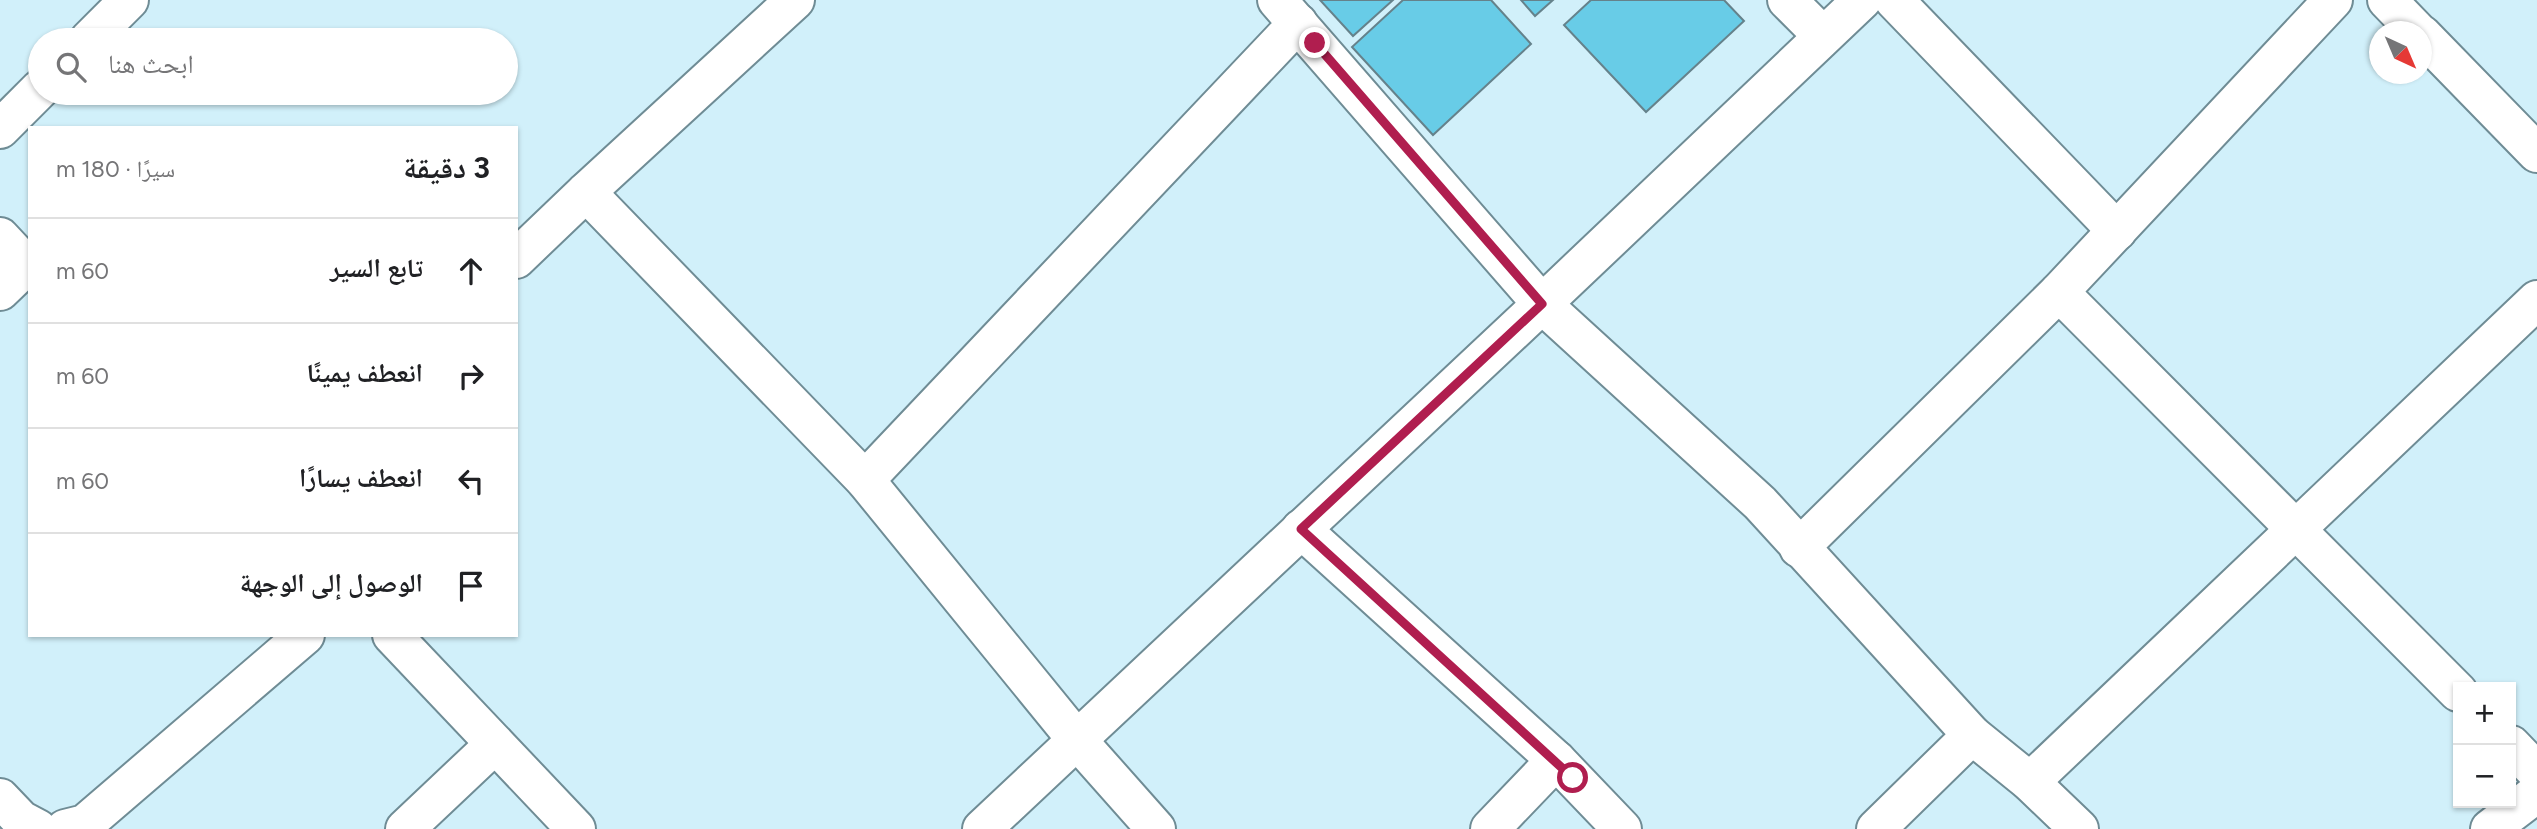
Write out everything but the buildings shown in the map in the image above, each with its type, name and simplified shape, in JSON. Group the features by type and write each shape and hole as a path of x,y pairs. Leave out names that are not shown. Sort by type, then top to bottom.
{"street":[{"path":"101,28 129,0"},
{"path":"518,257 795,0"},
{"path":"1787,0 1823,36"},
{"path":"982,829 1862,0"},
{"path":"1894,0 2117,231"},
{"path":"1799,548 2059,292 2333,0"},
{"path":"2387,0 2407,21"},
{"path":"865,480 1288,11 1542,304 1760,503 1972,735 2030,782 2079,829"},
{"path":"2432,46 2537,153"},
{"path":"0,129 28,101"},
{"path":"586,192 865,480 1077,740 1156,829"},
{"path":"0,237 19,276"},
{"path":"2059,292 2453,687"},
{"path":"2030,782 2537,300"},
{"path":"1301,529 1556,760 1622,829"},
{"path":"65,829 85,824 303,637"},
{"path":"394,637 576,829"},
{"path":"1876,829 1972,735"},
{"path":"405,829 495,744"},
{"path":"2516,751 2537,772"},
{"path":"1490,829 1556,760"},
{"path":"2490,829 2537,793"},
{"path":"0,798 21,820 38,829"}],"route":[{"path":"1315,43 1542,304 1301,529 1573,778"}]}
